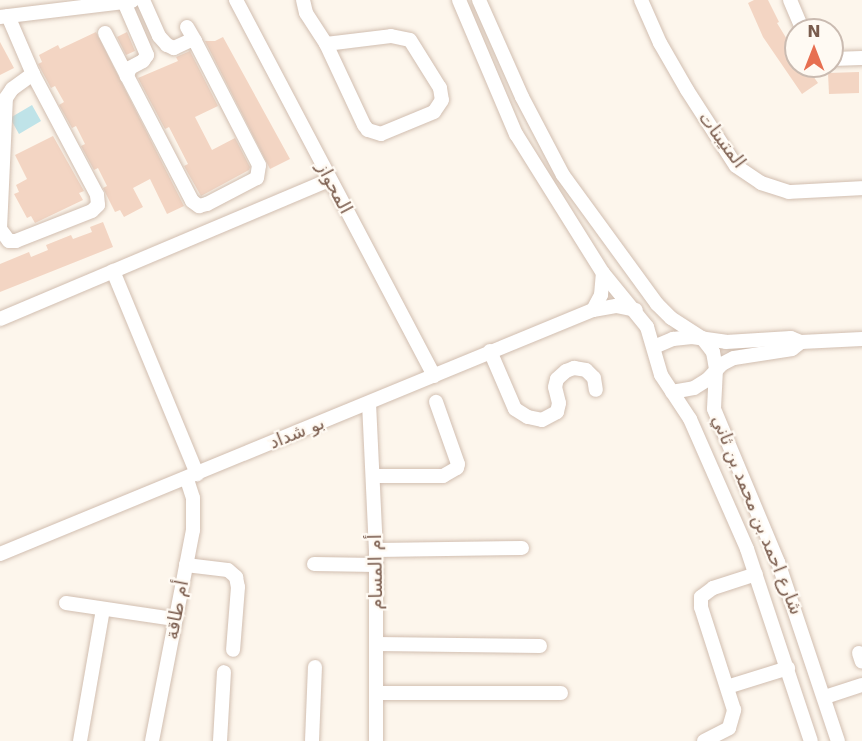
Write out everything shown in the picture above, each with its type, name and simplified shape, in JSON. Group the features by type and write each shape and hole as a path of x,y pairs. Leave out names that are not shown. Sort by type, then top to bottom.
{"street":[{"path":"33,74 12,89 6,98 0,229 9,241 16,241 92,211 98,205 97,195 4,16 89,2 142,0 159,36 167,45 174,48 189,41 195,41"},
{"name":"المحواز","path":"236,0 434,376"},
{"path":"303,0 306,13 326,44 368,130 381,134 389,132 440,107 440,88 410,40 391,36 326,44"},
{"name":"شارع احمد بن محمد بن ثاني","path":"459,0 516,134 603,273 636,310 647,327 661,375 690,419 756,574 811,741"},
{"path":"479,0 522,97 563,175 657,304 671,318 702,338"},
{"name":"المتيبنات","path":"641,0 660,43 736,166 760,183 789,192 862,188"},
{"path":"789,0 798,18"},
{"path":"124,2 147,55 143,61 130,68 127,76"},
{"path":"105,33 192,201 199,206 257,178 260,165 187,27"},
{"path":"844,58 862,57"},
{"path":"0,319 329,180"},
{"name":"أم طاقة","path":"113,271 192,477 194,514 152,741"},
{"path":"593,310 601,295 603,273"},
{"name":"بو شداد","path":"0,554 192,477 593,310 616,306 636,310"},
{"path":"654,347 682,337 726,342 790,338 801,342 862,339"},
{"name":"شارع احمد بن محمد بن ثاني","path":"702,338 713,352 716,369 714,409 778,562 825,696 838,741"},
{"path":"672,392 694,388 707,380 716,369 734,358 792,349 801,342"},
{"path":"490,351 515,409 528,417 542,420 557,412 555,387 557,379 566,371 574,368 586,370 594,378 596,390"},
{"path":"374,476 443,476 457,468 458,464 436,402"},
{"name":"أم المسام","path":"369,403 376,549 378,693 376,741"},
{"path":"376,549 522,548"},
{"path":"314,564 376,565"},
{"path":"186,565 228,570 236,577 238,587 233,650"},
{"path":"704,741 725,731 732,722 734,710 701,607 701,597 713,588 756,574"},
{"path":"66,603 175,619"},
{"path":"80,741 103,609"},
{"path":"377,644 540,646"},
{"path":"312,741 315,667"},
{"path":"727,687 788,668"},
{"path":"220,741 224,672"},
{"path":"825,696 862,685"},
{"path":"378,693 561,693"}],"water":[{"path":"32,105 41,121 19,134 10,118"}],"building":[{"path":"754,0 768,0 784,34 784,68 763,37 748,3"},
{"path":"96,32 184,206 167,214 150,179 133,188 143,207 124,217 120,210 115,212 103,188 107,186 98,168 94,170 81,146 85,144 76,126 72,128 59,105 64,102 55,86 51,88 38,64 42,62 39,55 58,45 60,49"},
{"path":"127,32 135,51 126,55 117,37"},
{"path":"223,37 290,159 270,169 205,41 215,41"},
{"path":"0,42 14,68 0,75"},
{"path":"190,51 218,106 195,117 212,150 235,138 250,167 249,170 201,196 184,166 188,164 169,127 165,129 138,78 178,61 176,57"},
{"path":"844,72 859,72 859,93 829,94 828,78 844,78"},
{"path":"791,78 814,78 818,83 802,94"},
{"path":"53,136 84,191 79,193 83,200 35,223 31,216 27,218 14,194 19,192 16,185 27,179 15,155"},
{"path":"103,222 113,247 0,292 0,264 29,252 31,257 48,250 46,245 71,235 73,239 92,232 90,227"}]}
